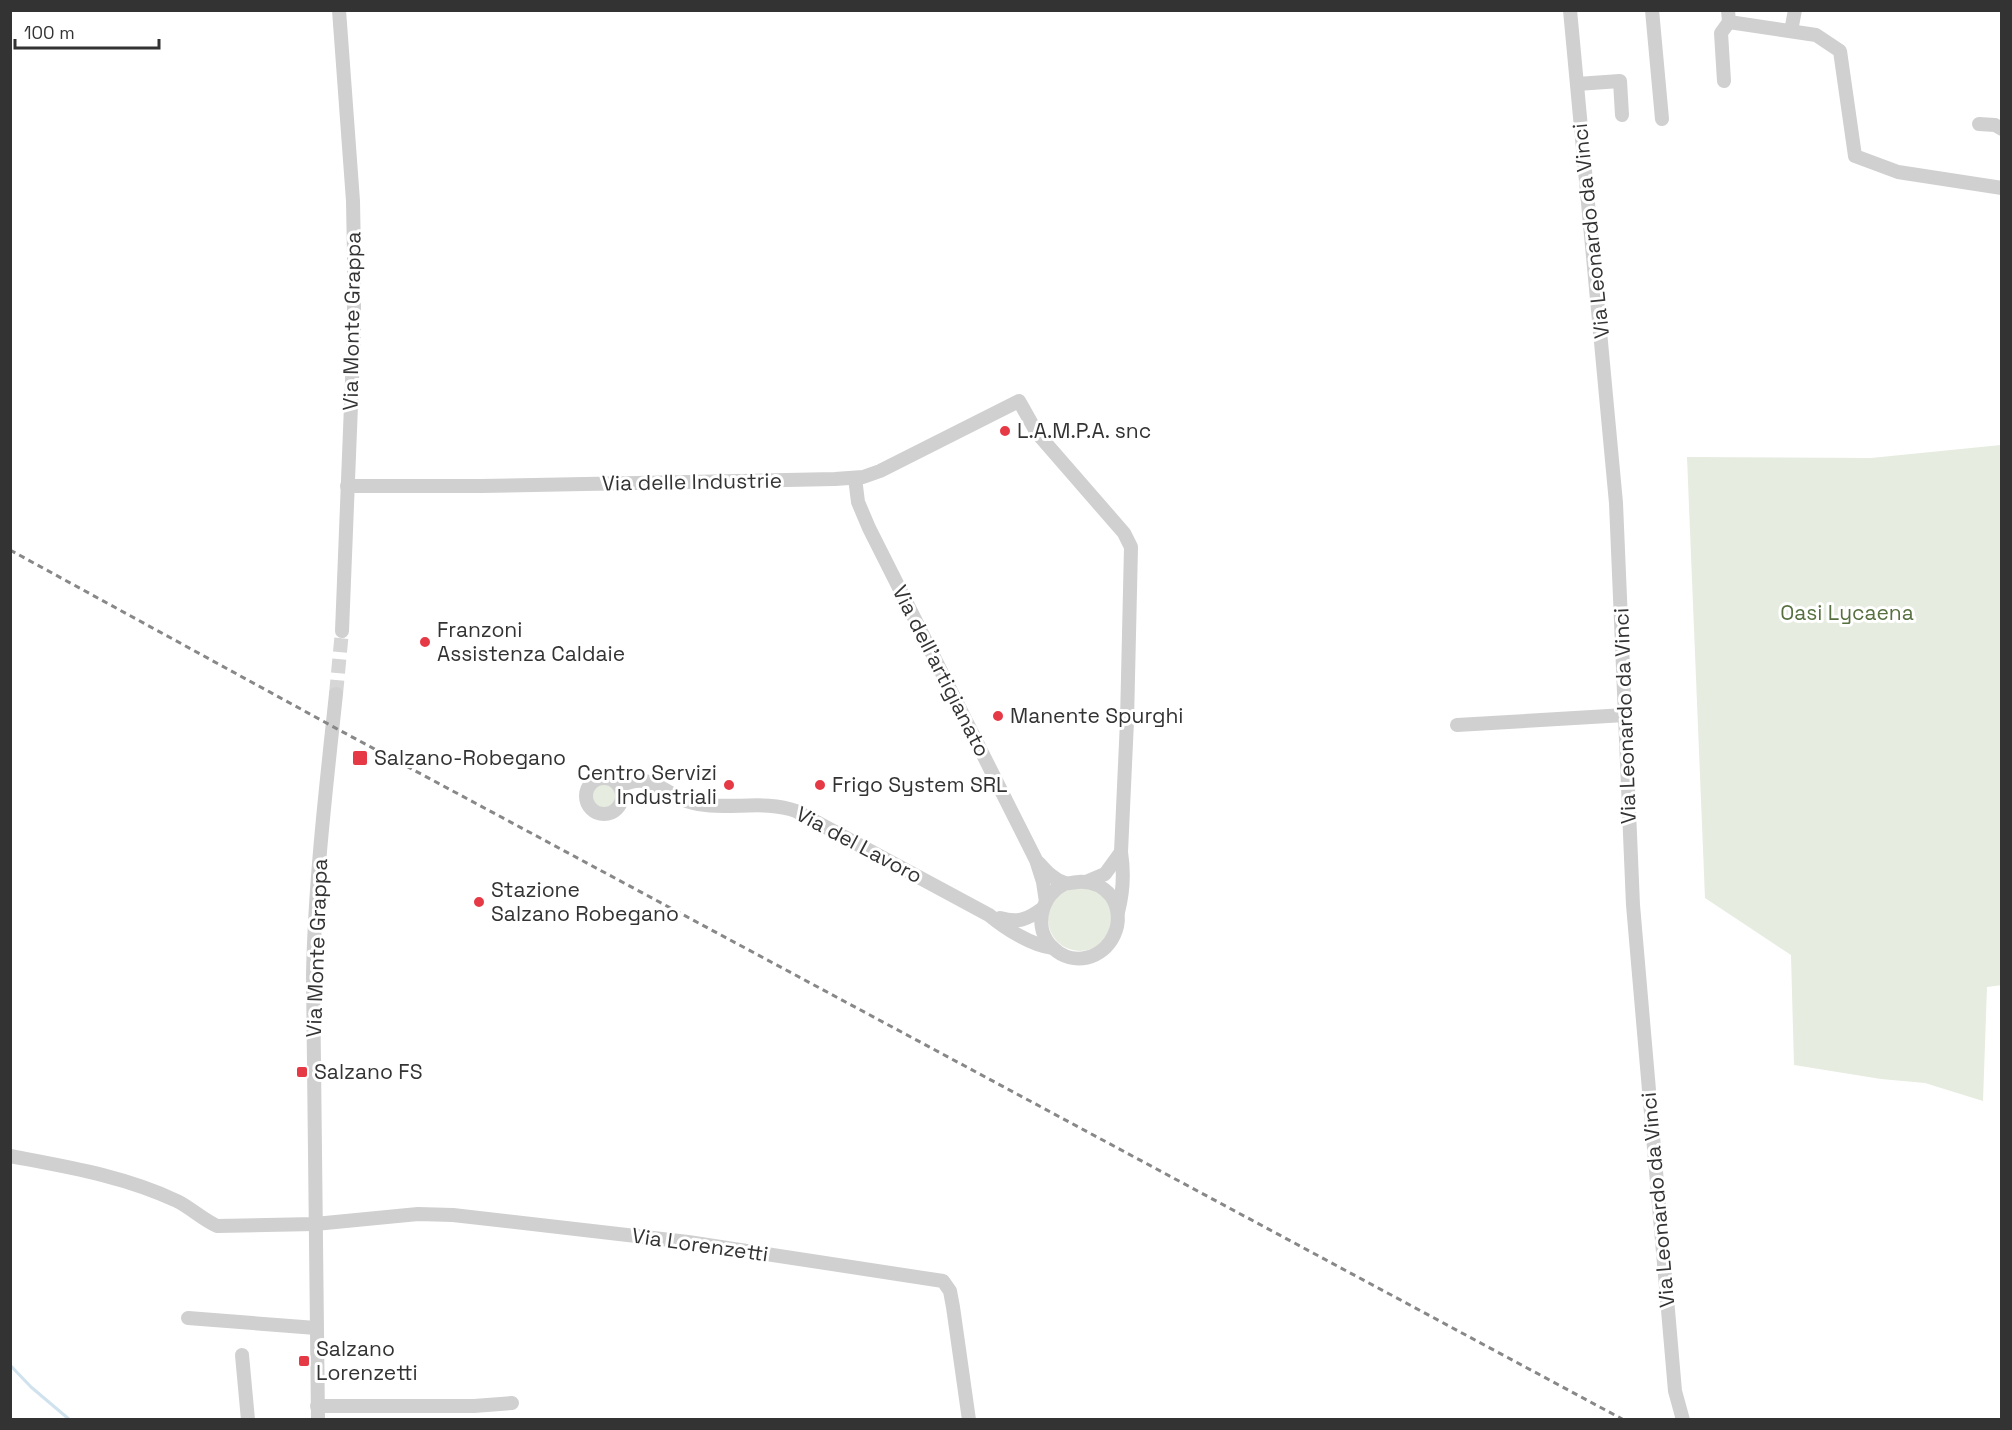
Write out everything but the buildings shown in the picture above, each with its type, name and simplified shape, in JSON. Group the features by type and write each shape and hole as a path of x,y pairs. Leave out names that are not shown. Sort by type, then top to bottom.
{"street":[{"name":"Via Monte Grappa","path":"339,10 354,255 354,327 342,632"},
{"name":"Via Leonardo da Vinci","path":"1570,10 1616,503 1633,905 1647,1087 1674,1384 1683,1419"},
{"path":"1652,10 1662,119"},
{"path":"1791,31 1795,10"},
{"path":"1724,81 1722,33 1728,16 1816,35 1840,51 1855,156 1898,172 1999,186"},
{"path":"1577,84 1620,81 1622,115"},
{"path":"1979,124 1995,125 2001,129"},
{"name":"Via delle Industrie","path":"347,486 492,486 855,478 880,471 1019,401 1037,433 1124,533 1131,547 1121,852"},
{"name":"Via dell'artigianato","path":"855,478 858,502 869,528 1036,860 1043,882 1042,929 1053,948"},
{"name":"Via Monte Grappa","path":"317,1413 314,923 317,871 336,694"},
{"path":"1457,725 1625,715"},
{"name":"Via del Lavoro","path":"620,786 645,780 694,804 787,808 989,915 1012,922 1023,921 1044,905"},
{"path":"1086,882 1105,874 1121,852"},
{"path":"1053,948 1071,958 1088,959 1110,944 1116,933 1121,901 1123,866 1121,852"},
{"name":"Via dell'artigianato","path":"1036,860 1050,875 1066,883"},
{"path":"1044,905 1055,889 1066,883 1086,882 1100,886 1108,893 1118,912"},
{"name":"Via del Lavoro","path":"989,915 1000,924 1044,947 1053,948"},
{"path":"10,1156 108,1175 130,1182 180,1202 217,1226 315,1224"},
{"name":"Via Lorenzetti","path":"315,1224 418,1214 453,1215 688,1242 943,1281 950,1292 953,1307 969,1419"},
{"path":"188,1318 316,1328"},
{"path":"242,1355 248,1419"},
{"path":"317,1413 512,1403"}],"green space":[{"name":"Oasi Lycaena","path":"2001,445 2002,985 1987,987 1983,1101 1925,1083 1881,1079 1794,1065 1791,955 1705,898 1687,457 1871,458"},
{"path":"604,782 614,786 618,796 614,806 604,810 594,806 590,796 594,786"},
{"path":"1074,887 1086,887 1103,896 1110,907 1112,919 1110,931 1103,942 1086,951 1074,951 1062,946 1053,937 1048,925 1048,913 1053,901 1062,892"}],"waterway":[{"path":"10,1365 31,1387 70,1420"}],"tunnel":[{"path":"336,694 342,631"}],"railway":[{"path":"10,550 341,731 1624,1420"}],"place":[{"name":"L.A.M.P.A. snc","path":"1005,431"},
{"name":"Franzoni Assistenza Caldaie","path":"425,642"},
{"name":"Manente Spurghi","path":"998,716"},
{"name":"Salzano-Robegano","path":"360,758"},
{"name":"Centro Servizi Industriali","path":"729,785"},
{"name":"Frigo System SRL","path":"820,785"},
{"name":"Stazione Salzano Robegano","path":"479,902"},
{"name":"Salzano FS","path":"302,1072"},
{"name":"Salzano Lorenzetti","path":"304,1361"}]}
